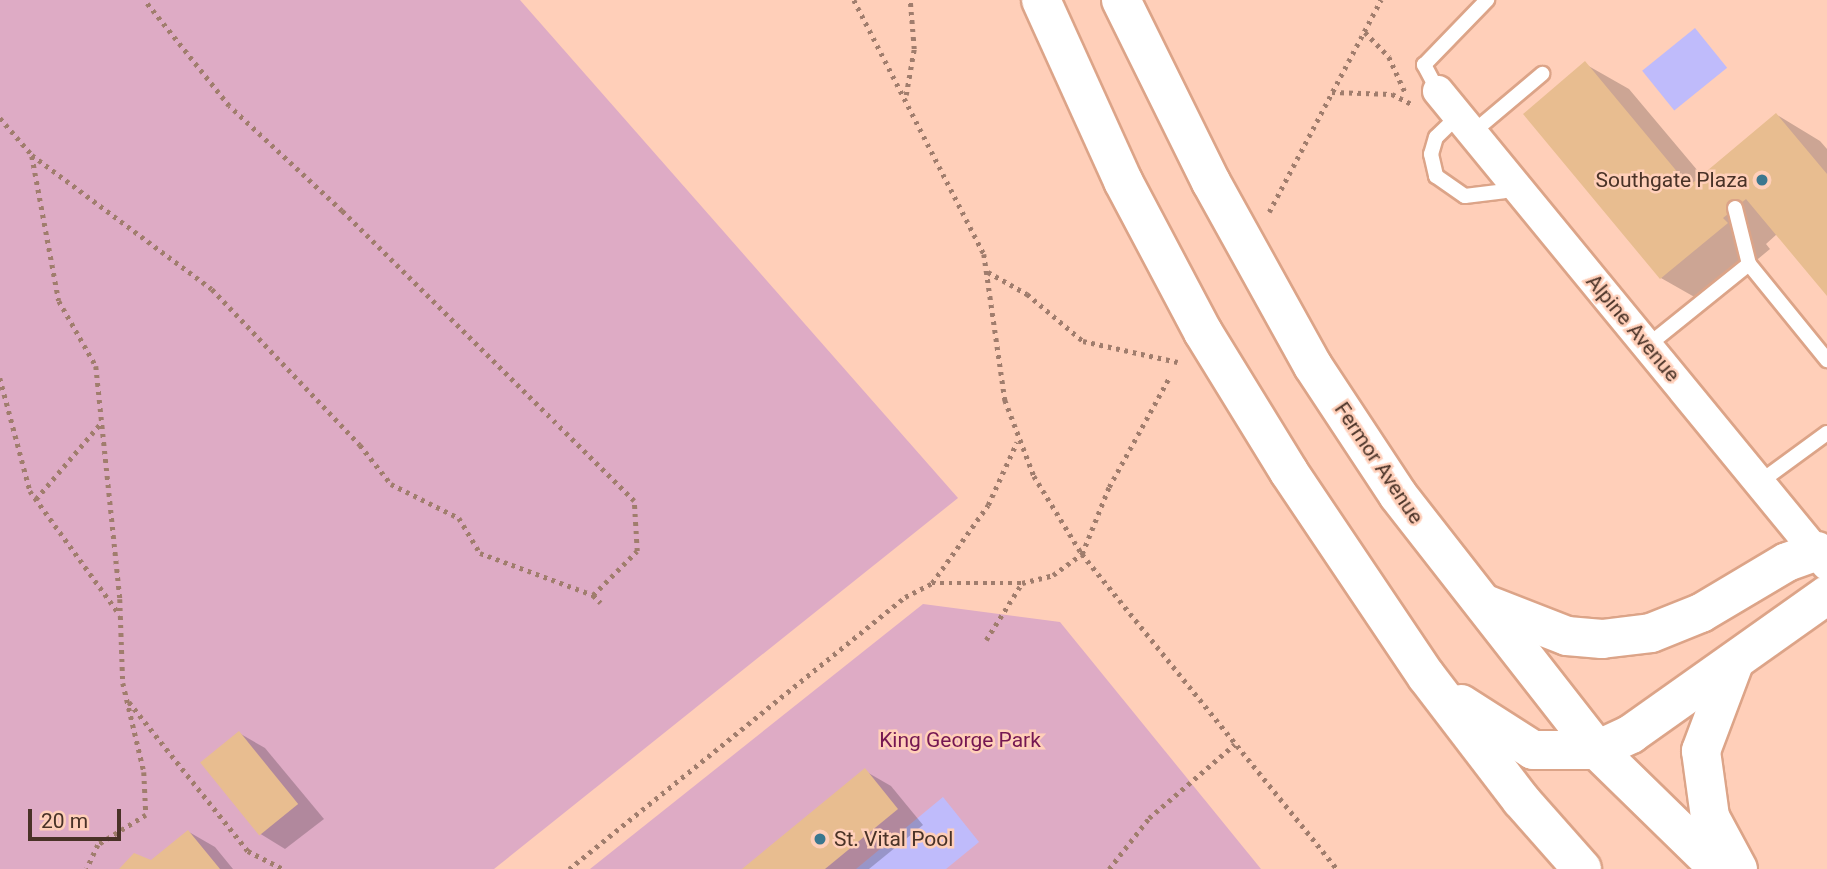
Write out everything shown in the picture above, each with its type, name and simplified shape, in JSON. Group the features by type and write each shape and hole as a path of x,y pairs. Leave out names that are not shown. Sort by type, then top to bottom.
{"highway":[{"path":"1041,0 1122,181 1203,332 1289,472 1427,677 1521,800 1582,869"},
{"name":"Fermor Avenue","path":"1121,0 1212,182 1313,366 1398,495 1476,600 1597,750 1719,869"},
{"path":"1476,600 1567,636 1602,639 1651,633 1701,613 1787,562 1824,554"},
{"path":"1427,677 1482,721 1534,750 1597,750 1632,734 1827,595"},
{"path":"1734,663 1701,751 1710,817 1738,869"}],"street":[{"name":"Alpine Avenue","path":"1438,91 1760,482 1824,554"}],"lane":[{"path":"1438,91 1424,65 1487,0"},
{"path":"1514,185 1504,191 1465,196 1436,176 1431,154 1436,137 1465,125 1542,74"},
{"path":"1735,208 1749,264 1827,360"},
{"path":"1647,346 1749,264"},
{"path":"1760,482 1827,433"}],"path":[{"path":"144,0 229,106 342,211 634,501 637,551 593,595"},
{"path":"854,0 971,223 988,272 1005,401 1017,441 1082,554 1337,869"},
{"path":"906,95 914,49 910,0"},
{"path":"1269,212 1381,0"},
{"path":"1332,92 1392,94 1416,105 1389,57 1365,32"},
{"path":"0,118 32,155 212,289 360,445 391,484 459,518 481,553 593,595 601,603"},
{"path":"32,155 59,301 96,366 127,699 144,772 146,815 98,845 87,869"},
{"path":"988,272 1027,294 1083,341 1178,362"},
{"path":"932,583 1022,583 1052,575 1082,554 1110,487 1170,376"},
{"path":"0,378 13,436 36,499 121,615"},
{"path":"36,499 102,422"},
{"path":"569,869 905,597 932,583 988,505 1017,441"},
{"path":"986,640 1022,583"},
{"path":"127,699 248,851 283,869"},
{"path":"1109,869 1149,818 1235,744"}],"green space":[{"path":"0,0 520,0 958,498 494,869 0,869"},
{"name":"King George Park","path":"923,604 1060,622 1261,869 590,869"}],"shaded area":[{"path":"1695,28 1727,68 1674,110 1642,71"},
{"path":"943,797 979,842 946,869 856,869"}],"building":[{"name":"Southgate Plaza","path":"1585,61 1689,186 1776,113 1827,174 1827,296 1746,199 1723,218 1728,223 1660,279 1523,114"},
{"path":"239,731 298,804 259,836 200,762"},
{"name":"St. Vital Pool","path":"865,768 898,809 825,869 742,869"},
{"path":"188,830 220,869 119,869 134,853 151,860"}],"place":[{"name":"Southgate Plaza","path":"1762,180"},
{"name":"St. Vital Pool","path":"820,839"}]}
